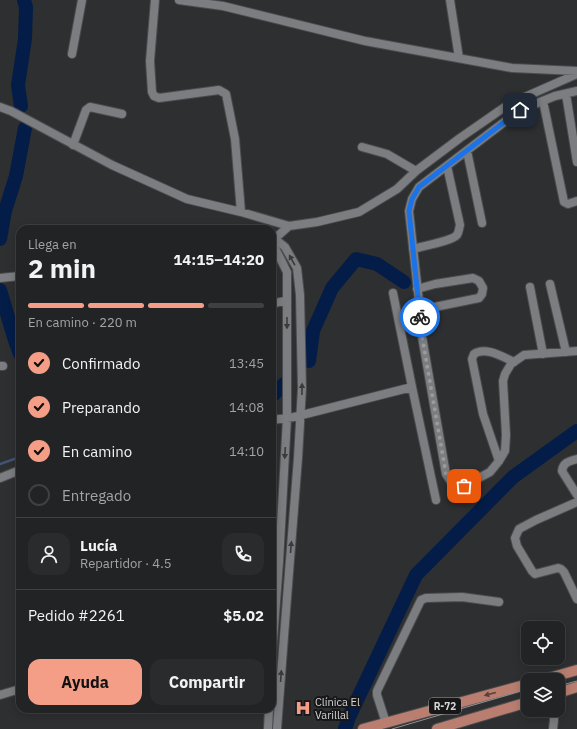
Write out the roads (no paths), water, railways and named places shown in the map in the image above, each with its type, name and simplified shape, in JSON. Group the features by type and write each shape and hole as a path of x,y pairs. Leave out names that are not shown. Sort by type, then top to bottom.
{"main road":[{"path":"565,673 577,670"},
{"name":"R-72","path":"363,729 521,686"},
{"path":"565,691 577,688"},
{"name":"R-72","path":"437,729 454,727 521,704"}],"street":[{"path":"72,54 82,0"},
{"path":"155,0 150,62 152,92 154,96 159,98 219,90 226,94 235,138 241,212"},
{"path":"179,0 203,2 223,6 365,41 512,68 577,71"},
{"path":"450,0 459,58"},
{"path":"0,107 12,111 112,165 187,199 241,212 289,226 317,222 359,212 397,189 416,171 509,104 577,74"},
{"path":"577,91 555,96 520,110 419,187 412,199 409,211 420,310 420,325 446,474 451,482 456,485 464,486 490,472 505,451 506,435 503,381 511,364 524,354 577,351"},
{"path":"566,94 577,162"},
{"path":"543,101 564,202 568,204 577,201"},
{"path":"73,144 86,110 90,107 122,114"},
{"path":"362,147 387,154 416,171"},
{"path":"467,151 482,223"},
{"path":"413,249 447,240 456,236 459,230 460,225 447,166"},
{"path":"276,237 289,226"},
{"path":"276,242 285,247 297,268 302,333 301,414 277,729"},
{"path":"276,250 287,272 287,418 276,600"},
{"path":"0,278 16,276"},
{"path":"417,289 435,284 473,278 479,281 483,288 482,294 479,298 420,310"},
{"path":"550,284 566,352"},
{"path":"530,287 543,354"},
{"path":"393,293 436,500"},
{"path":"276,303 287,300"},
{"path":"499,461 484,414 472,359 477,351 489,352 514,362"},
{"path":"276,419 412,387"},
{"path":"577,459 562,466 562,471 577,495"},
{"path":"0,478 16,472"},
{"path":"577,502 519,529 514,538 517,546 535,574 558,568 561,569 577,598"},
{"path":"386,723 377,696 377,691 421,600 426,598 462,596 498,602"},
{"path":"276,637 284,636"},
{"path":"0,695 16,690"},
{"path":"268,729 269,713"},
{"path":"553,729 554,717"}],"waterway":[{"path":"21,106 18,85 25,39 26,7 24,0"},
{"path":"0,239 5,211 16,176 25,128"},
{"path":"309,361 313,331 332,288 356,259 377,264 404,282"},
{"path":"0,290 16,342"},
{"path":"276,392 284,384"},
{"path":"345,729 349,717 416,575 513,477 577,431"},
{"path":"0,464 16,458"}],"tram line":[{"path":"565,684 577,681"},
{"path":"392,729 521,691"}],"place":[{"name":"Clínica El Varillal","path":"303,708"}]}
